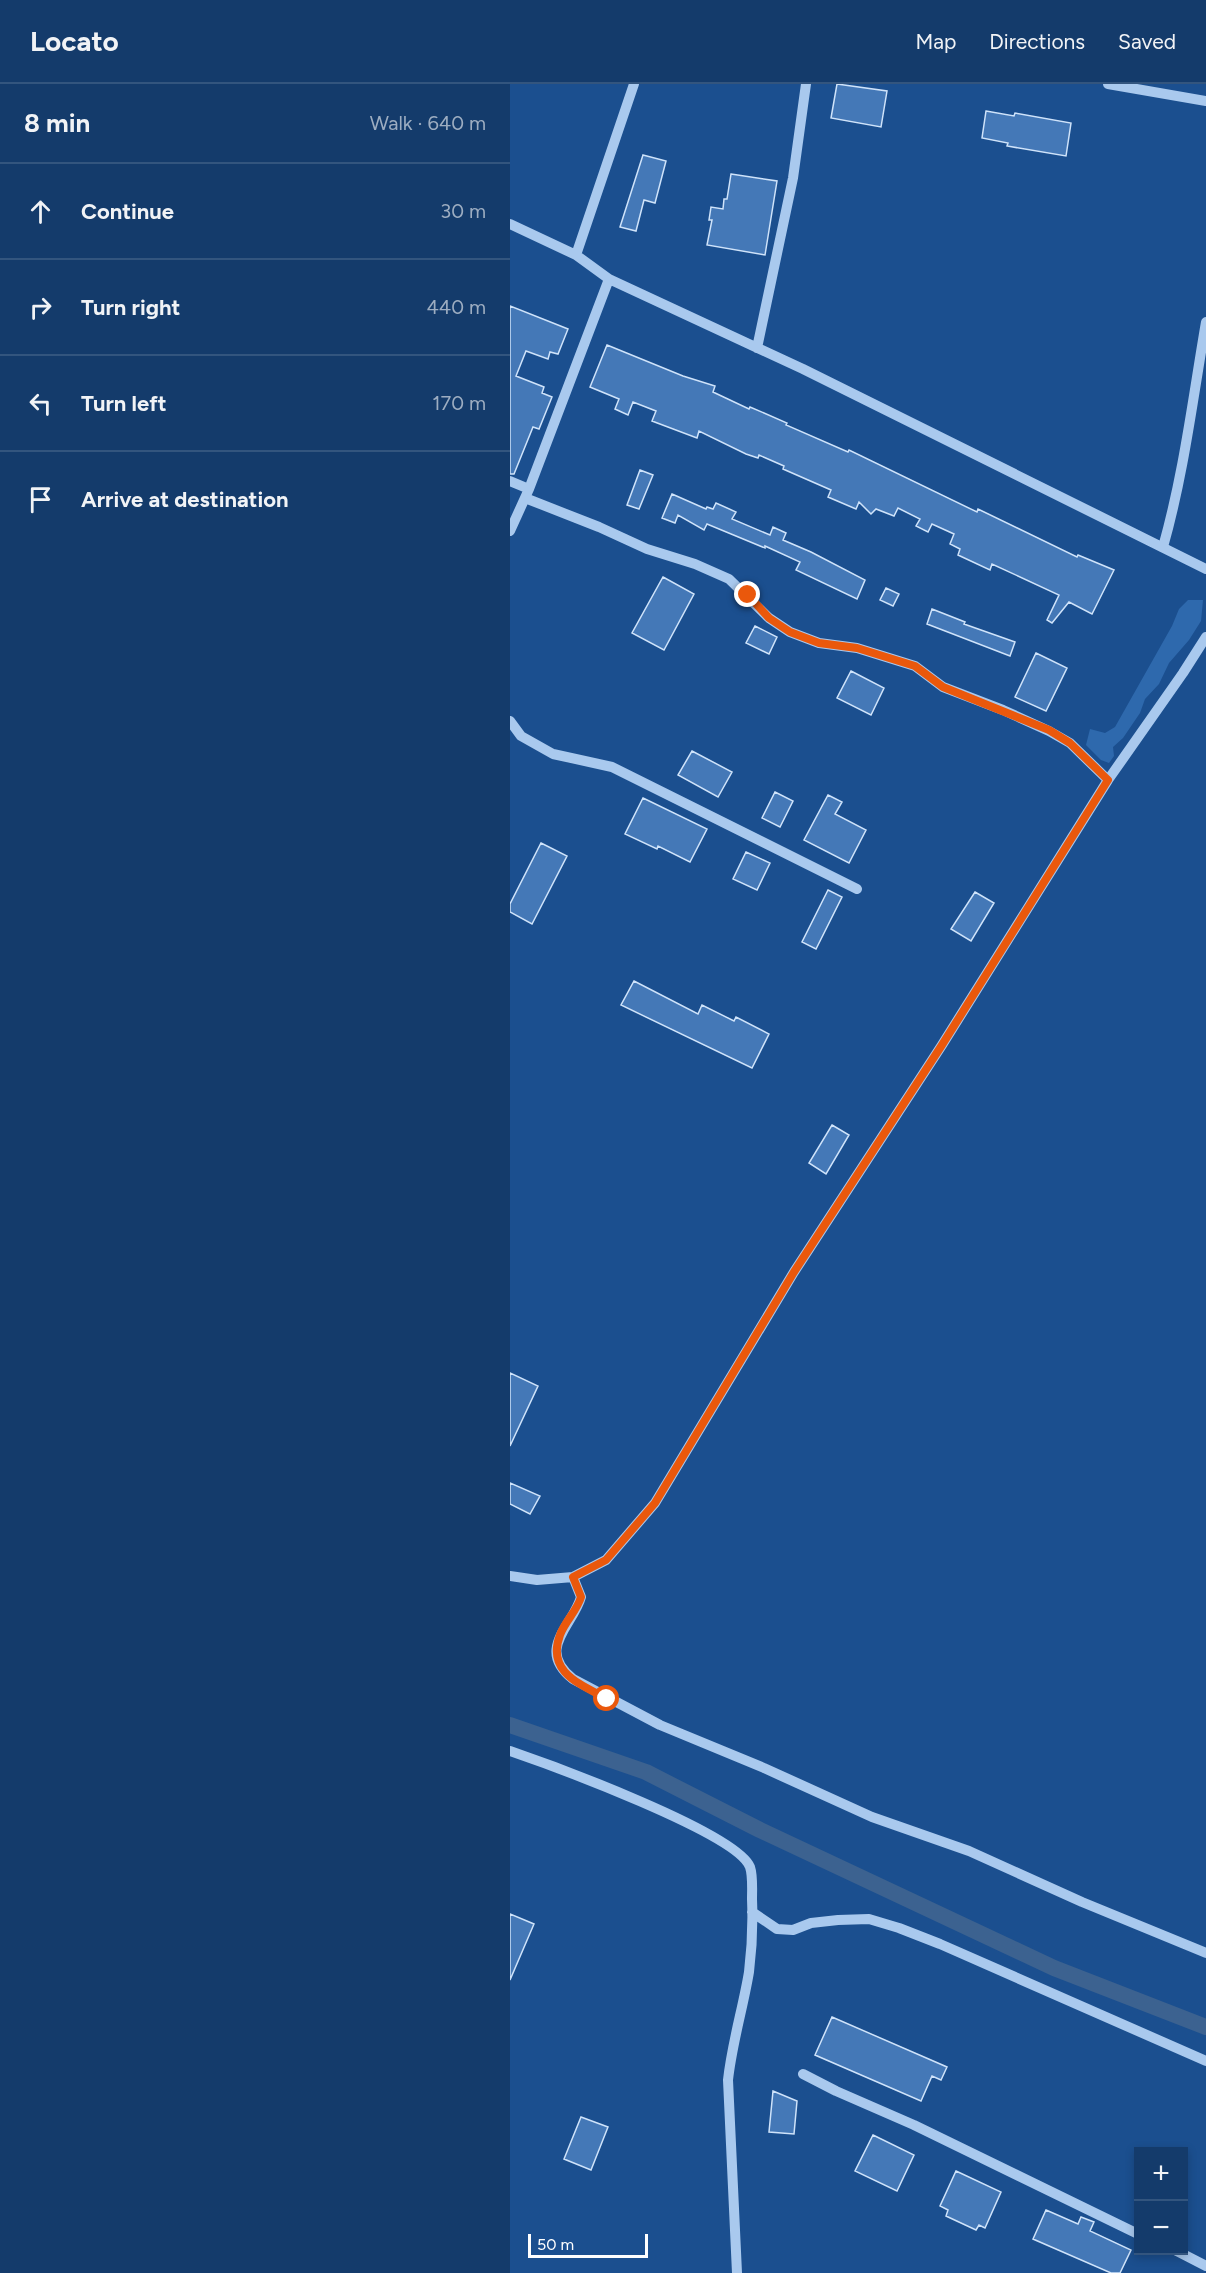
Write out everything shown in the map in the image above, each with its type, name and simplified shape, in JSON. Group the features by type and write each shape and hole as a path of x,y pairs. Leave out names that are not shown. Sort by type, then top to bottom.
{"street":[{"path":"576,255 634,84"},
{"path":"757,348 793,178 806,84"},
{"path":"1108,84 1206,100"},
{"path":"510,224 576,255 609,279 757,348 1206,569"},
{"path":"510,531 527,494 609,279"},
{"path":"1163,547 1186,449 1206,322"},
{"path":"510,481 527,494 647,549 695,564 729,579 769,618 790,632 819,643 857,648 915,666 943,687 1049,730 1070,743 1108,780"},
{"path":"510,1576 537,1580 573,1577 606,1560 655,1503 794,1272 942,1045 1108,780 1183,673 1206,636"},
{"path":"510,721 521,736 553,754 612,767 857,889"},
{"path":"573,1577 581,1597 560,1635 556,1654 562,1671 573,1679 660,1725 764,1768 872,1817 969,1851 1082,1902 1206,1953"},
{"path":"510,1751 622,1793 718,1839 738,1852 750,1867 753,1912 748,1973 731,2051 728,2080 737,2273"},
{"path":"753,1912 777,1929 793,1930 811,1923 869,1919 899,1928 1206,2061"},
{"path":"803,2074 914,2125 1134,2232"},
{"path":"1185,2255 1206,2266"}],"shaded area":[{"path":"1188,600 1203,600 1201,621 1189,640 1169,663 1159,684 1145,699 1140,713 1123,738 1113,747 1114,756 1109,763 1101,760 1086,745 1090,729 1105,733 1115,727 1172,626 1179,609"}],"building":[{"path":"837,84 887,91 881,127 831,118"},
{"path":"986,111 1014,116 1015,113 1071,123 1066,156 1007,146 1008,143 982,138"},
{"path":"643,155 666,161 655,203 644,200 636,231 620,227"},
{"path":"731,174 777,181 765,255 707,245 712,220 709,220 711,207 723,209"},
{"path":"510,306 568,329 558,354 550,352 548,359 526,351 516,376 544,387 542,393 552,397 539,429 533,427 514,474 510,474"},
{"path":"607,345 683,376 715,386 713,392 749,409 750,407 787,423 786,425 848,452 849,450 1077,557 1078,555 1114,570 1092,614 1069,602 1052,623 1047,620 1059,595 992,564 990,570 958,555 960,549 950,544 954,534 932,524 928,532 916,526 920,519 898,508 894,516 876,509 871,514 859,502 856,509 828,497 831,490 783,469 784,466 759,455 758,458 746,454 699,431 697,438 652,421 656,411 633,402 628,415 615,409 619,399 590,387"},
{"path":"640,470 653,475 639,509 627,505"},
{"path":"672,494 706,509 707,507 713,509 716,503 736,512 732,519 770,535 773,527 786,533 783,540 865,580 857,599 796,570 800,562 765,546 765,548 707,524 704,530 678,515 675,523 662,518"},
{"path":"663,577 694,594 664,650 632,633"},
{"path":"886,588 899,594 893,606 880,600"},
{"path":"932,609 965,622 964,624 1015,642 1010,656 927,624"},
{"path":"755,626 777,637 769,654 746,643"},
{"path":"1036,653 1067,668 1046,711 1015,697"},
{"path":"851,671 884,688 871,715 837,698"},
{"path":"692,751 732,772 718,797 678,775"},
{"path":"775,792 793,801 780,827 762,818"},
{"path":"828,795 842,802 835,814 866,830 849,863 804,840"},
{"path":"643,798 707,829 690,862 658,846 657,849 625,834"},
{"path":"541,843 567,856 532,924 510,912 510,904"},
{"path":"746,852 770,863 757,890 733,879"},
{"path":"828,890 842,897 816,949 802,942"},
{"path":"975,892 994,903 971,941 951,929"},
{"path":"634,981 698,1014 702,1005 734,1021 736,1017 769,1034 752,1068 621,1005"},
{"path":"832,1125 849,1135 826,1174 809,1163"},
{"path":"510,1373 538,1386 510,1446"},
{"path":"510,1483 540,1496 530,1514 510,1504"},
{"path":"510,1914 534,1924 510,1980"},
{"path":"832,2017 947,2067 941,2080 932,2076 921,2101 815,2055"},
{"path":"773,2091 797,2101 794,2134 769,2132"},
{"path":"581,2117 608,2127 591,2170 564,2159"},
{"path":"873,2135 914,2155 897,2191 855,2171"},
{"path":"956,2171 1001,2192 985,2228 979,2225 976,2230 946,2216 948,2210 940,2206"},
{"path":"1046,2210 1078,2224 1081,2217 1094,2222 1090,2231 1131,2250 1120,2273 1111,2273 1033,2239"}],"waterway":[{"path":"510,1725 646,1772 760,1830 1054,1968 1206,2027"}],"route":[{"path":"607,1699 562,1671 556,1654 560,1635 581,1597 573,1577 606,1560 655,1503 794,1272 942,1045 1108,780 1070,743 1049,730 943,687 915,666 857,648 819,643 790,632 769,618 748,595"}]}
